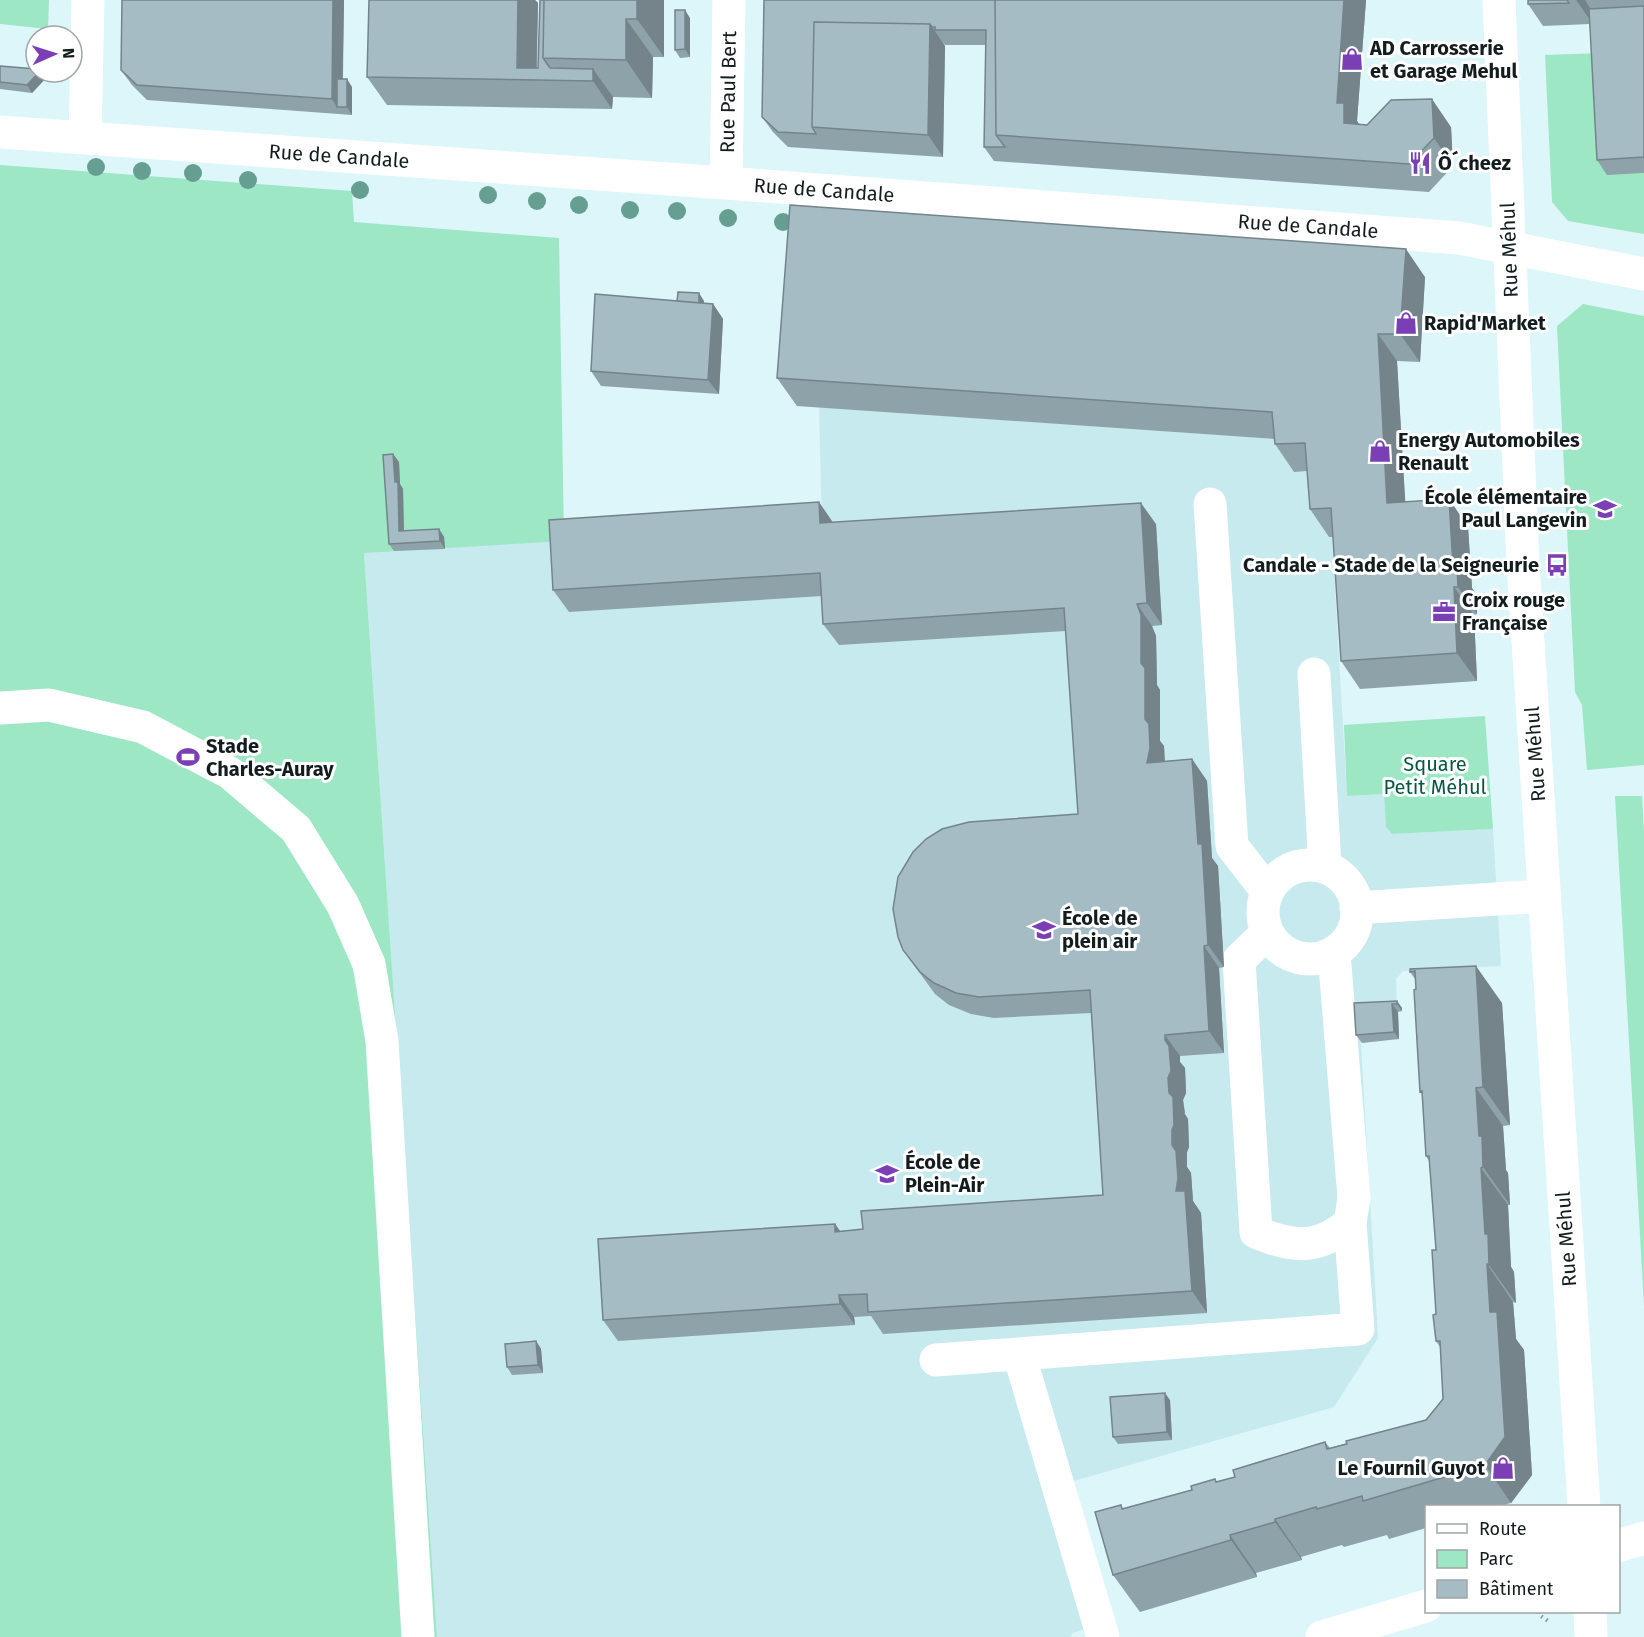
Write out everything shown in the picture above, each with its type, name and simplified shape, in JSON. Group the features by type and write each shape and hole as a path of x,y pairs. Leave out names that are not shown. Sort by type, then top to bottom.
{"street":[{"path":"85,138 88,0"},
{"name":"Rue Paul Bert","path":"726,183 729,0"},
{"name":"Rue Méhul","path":"1498,0 1523,564 1584,1505"},
{"name":"Rue de Candale","path":"0,132 1459,238 1644,274"},
{"path":"1210,504 1232,846 1267,891"},
{"path":"1314,674 1324,867"},
{"path":"0,708 49,705 143,727 230,773 296,829 343,905 369,964 382,1041 418,1637"},
{"path":"1298,866 1324,867 1335,872 1350,888 1356,908 1353,929 1342,947 1334,953 1322,958 1296,957 1284,952 1267,933 1263,919 1263,905 1267,891 1285,871 1298,866"},
{"path":"1356,908 1544,896"},
{"path":"1267,933 1239,960 1256,1232 1280,1242 1298,1245 1338,1234 1350,1223"},
{"path":"936,1360 1358,1329 1350,1223 1354,1198 1334,953"},
{"path":"1019,1354 1103,1637"},
{"path":"1620,1545 1644,1538"},
{"path":"1322,1637 1425,1606"},
{"path":"1590,1613 1591,1637"}],"shaded area":[{"name":"École de Plein-Air","path":"819,407 1292,440 1324,471 1329,537 1332,537 1347,796 1384,794 1386,827 1392,834 1493,829 1501,966 1403,971 1396,979 1397,1008 1359,1011 1378,1338 1334,1407 1070,1482 1108,1622 1072,1633 1071,1637 437,1637 364,552 822,525"}],"green space":[{"path":"0,0 49,0 48,24 24,24 24,26 0,24"},
{"path":"1601,53 1607,174 1644,173 1644,234 1568,221 1552,202 1545,55"},
{"name":"Stade Charles-Auray","path":"0,165 352,191 354,222 559,238 564,541 364,553 437,1637 0,1637"},
{"name":"École élémentaire Paul Langevin","path":"1583,304 1644,316 1644,765 1587,770 1582,705 1575,692 1557,326"},
{"name":"Square Petit Méhul","path":"1485,716 1493,829 1392,834 1386,827 1384,794 1347,796 1344,725"},
{"path":"1615,796 1642,796 1644,832 1644,1306"}],"building":[{"path":"122,0 333,0 332,99 137,85 121,70"},
{"path":"369,0 518,0 517,68 538,68 540,0 544,0 543,58 550,68 593,69 593,81 367,77"},
{"path":"544,0 637,0 637,19 626,19 626,60 543,58"},
{"path":"764,0 995,0 996,135 1005,147 984,147 986,30 935,30 935,27 930,24 814,22 812,127 816,134 778,132 762,117"},
{"path":"995,0 1344,0 1337,103 1344,103 1344,123 1367,125 1391,100 1432,99 1434,138 1409,164 996,135"},
{"path":"1528,0 1567,0 1569,3 1528,4"},
{"path":"1644,6 1644,157 1597,160 1589,9"},
{"path":"675,10 685,10 685,49 675,50"},
{"path":"814,22 930,24 928,135 812,127"},
{"path":"0,66 24,68 24,84 28,84 27,85 0,82"},
{"path":"337,79 347,79 347,107 337,107"},
{"path":"790,205 1406,249 1400,334 1378,334 1387,503 1449,499 1453,566 1457,566 1458,587 1454,587 1457,653 1341,661 1331,508 1310,509 1305,443 1275,444 1272,412 777,378"},
{"path":"678,292 699,293 699,303 677,301"},
{"path":"595,294 713,304 708,380 591,371"},
{"path":"393,454 395,482 398,482 399,531 439,529 440,541 389,544 383,455"},
{"path":"819,502 820,523 1141,503 1147,603 1137,604 1141,615 1141,663 1145,668 1145,719 1149,724 1150,748 1147,763 1192,759 1198,844 1202,844 1208,945 1204,946 1209,1031 1165,1035 1169,1046 1171,1071 1168,1078 1169,1093 1173,1097 1172,1145 1176,1151 1178,1178 1176,1191 1185,1191 1192,1291 868,1312 867,1294 839,1295 840,1304 603,1320 598,1239 835,1224 835,1232 863,1229 861,1211 1103,1195 1090,990 979,997 956,993 934,983 920,972 903,950 893,909 898,877 913,852 926,839 942,829 969,822 1078,814 1064,608 823,624 820,573 553,590 549,520"},
{"path":"1476,966 1483,1087 1476,1088 1479,1136 1482,1136 1483,1167 1481,1168 1485,1234 1488,1234 1490,1312 1497,1312 1505,1437 1485,1465 1363,1501 1362,1496 1275,1519 1275,1522 1230,1535 1231,1540 1113,1575 1095,1512 1121,1505 1122,1509 1192,1490 1191,1486 1215,1479 1216,1482 1235,1477 1233,1470 1325,1442 1327,1449 1347,1444 1346,1441 1426,1420 1443,1399 1440,1341 1436,1341 1433,1315 1436,1314 1432,1250 1436,1250 1429,1156 1426,1156 1422,1091 1420,1092 1415,971 1410,972 1410,969"},
{"path":"1397,1001 1397,1004 1392,1004 1394,1032 1356,1035 1354,1003"},
{"path":"536,1341 538,1365 507,1367 505,1344"},
{"path":"1165,1393 1167,1432 1113,1437 1110,1397"}],"place":[{"name":"AD Carrosserie et Garage Mehul","path":"1352,59"},
{"name":"Ô´cheez","path":"1420,163"},
{"name":"Rapid'Market","path":"1406,323"},
{"name":"Energy Automobiles Renault","path":"1380,451"},
{"name":"École élémentaire Paul Langevin","path":"1605,509"},
{"name":"Candale - Stade de la Seigneurie","path":"1557,565"},
{"name":"Croix rouge Française","path":"1444,612"},
{"name":"Stade Charles-Auray","path":"188,757"},
{"name":"École de plein air","path":"1044,930"},
{"name":"École de Plein-Air","path":"887,1174"},
{"name":"Le Fournil Guyot","path":"1503,1468"}]}
